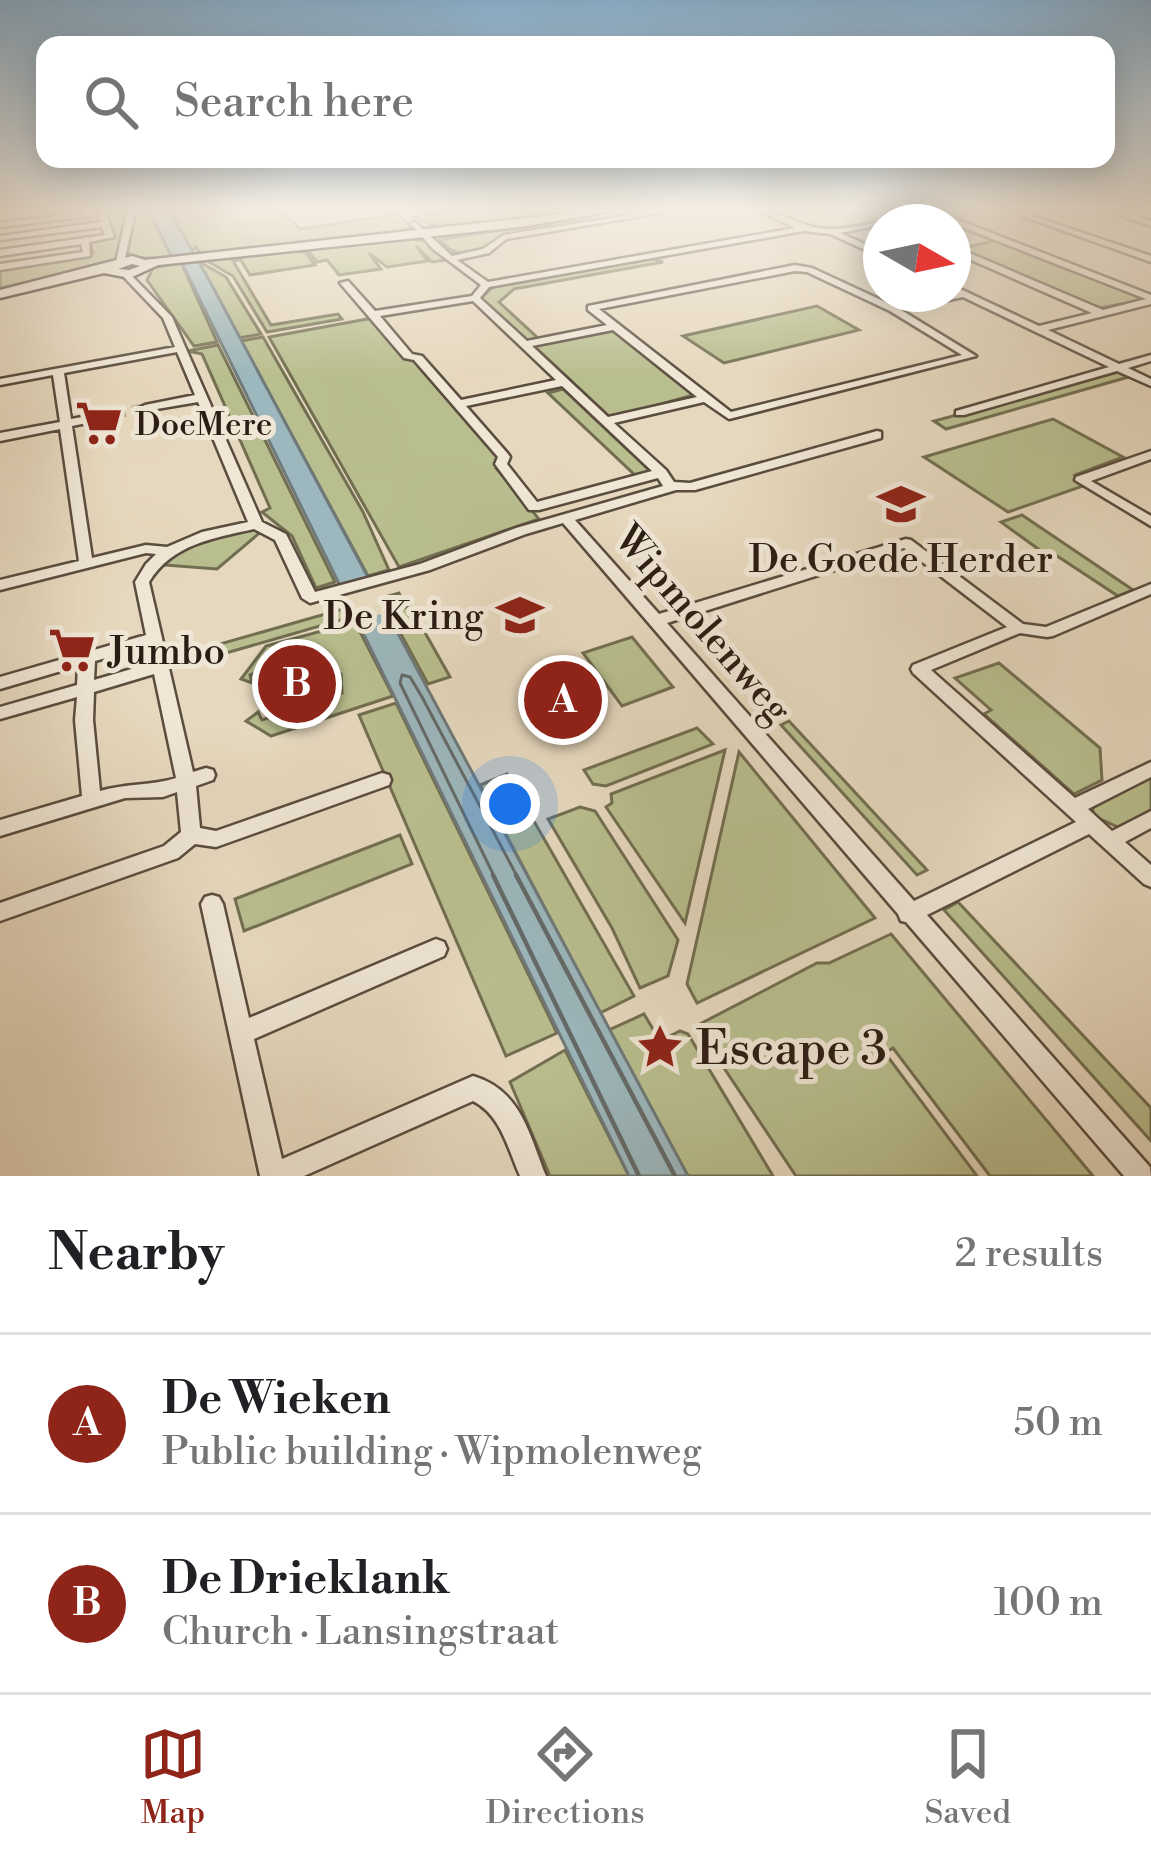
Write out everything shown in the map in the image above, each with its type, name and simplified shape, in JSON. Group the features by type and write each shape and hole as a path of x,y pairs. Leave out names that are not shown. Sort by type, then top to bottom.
{"main road":[{"path":"4,293 136,267"}],"street":[{"path":"136,267 166,316 256,524"},
{"path":"464,267 486,285"},
{"path":"373,314 475,298 486,285 591,267"},
{"path":"995,267 1101,314"},
{"path":"1071,267 1151,300"},
{"path":"863,295 795,268 592,308 729,416 971,356 892,312"},
{"path":"346,283 504,457 501,464 534,507 661,473"},
{"path":"971,297 1151,382"},
{"name":"Wipmolenweg","path":"475,298 672,486 566,518 1141,1176"},
{"path":"1039,329 1151,300"},
{"path":"858,302 863,301"},
{"path":"895,314 901,312"},
{"path":"524,345 614,326"},
{"path":"0,382 179,349"},
{"path":"960,413 1151,358"},
{"path":"58,371 86,563"},
{"path":"459,404 563,382"},
{"path":"145,408 199,398"},
{"path":"607,422 706,398"},
{"path":"0,437 116,414"},
{"path":"672,486 690,487 878,435"},
{"path":"1151,454 1081,480 1151,522"},
{"path":"189,838 196,779 159,667 141,592 147,571 164,555 202,537 256,524 277,533 310,598 566,518"},
{"path":"655,621 906,543 1018,628 1047,632 1151,589"},
{"path":"0,585 135,552 164,555"},
{"path":"1018,628 919,669 1151,878"},
{"path":"0,683 152,639"},
{"path":"88,658 84,720 92,801"},
{"path":"0,713 159,667"},
{"path":"1073,808 1151,769"},
{"path":"0,828 92,801 196,779"},
{"path":"0,912 171,852 189,838 216,839 382,780"},
{"path":"1110,841 1151,819"},
{"path":"909,914 1091,824"},
{"path":"212,904 273,1176 463,1090 484,1089 500,1103 533,1176"},
{"path":"242,1033 436,949"}],"green space":[{"path":"7,267 96,267 0,288 0,268"},
{"path":"183,267 217,342 194,346 147,280 153,268"},
{"path":"201,267 226,277 261,334 239,338"},
{"path":"217,267 236,267 271,325 338,314 342,319 267,332 233,276"},
{"path":"245,267 303,267 250,275"},
{"path":"333,267 381,269 339,275"},
{"path":"601,267 636,267 514,289 499,302 540,340 528,341 481,298 494,286"},
{"path":"995,267 1067,267 1145,300 1094,309"},
{"path":"817,306 859,330 724,363 683,336"},
{"path":"373,318 408,359 419,363 500,458 496,468 539,519 399,567 269,337"},
{"path":"606,330 619,332 697,394 611,418 533,345"},
{"path":"263,337 363,512 389,570 368,576 241,341"},
{"path":"218,345 335,582 316,588 292,536 262,512 270,508 202,354 188,351"},
{"path":"1122,371 1132,376 946,429 934,421"},
{"path":"563,389 651,472 636,476 548,393"},
{"path":"1053,419 1123,457 1075,475 1086,485 1008,512 924,457"},
{"path":"1022,515 1133,590 1118,596 1054,554 1048,556 1001,522"},
{"path":"249,529 263,530 217,569 164,565 189,546"},
{"path":"399,593 403,602 181,666 178,656"},
{"path":"410,606 450,677 428,684 389,612"},
{"path":"355,622 393,696 271,736 246,721 258,712 262,720 342,693 341,674 325,667 315,649 250,675 252,683 241,679 266,646"},
{"path":"632,637 673,687 622,706 583,653"},
{"path":"999,663 1100,748 1102,780 1074,794 984,714 991,710 955,678"},
{"path":"396,703 557,1033 506,1056 359,715"},
{"path":"789,721 927,870 917,875 781,725"},
{"path":"697,728 713,744 606,786 593,784 584,770"},
{"path":"725,750 685,923 606,807 612,803 611,794"},
{"path":"739,752 875,918 697,1003 687,984"},
{"path":"507,774 634,996 600,1013 480,785"},
{"path":"1151,776 1151,812 1120,828 1094,816 1092,804"},
{"path":"580,807 595,811 678,940 668,976 640,988 612,928 548,819"},
{"path":"400,835 412,864 244,931 235,899"},
{"path":"958,902 1151,1108 1151,1141 944,910"},
{"path":"891,934 1093,1176 990,1176 893,1048 885,1053 977,1176 796,1176 696,1026 817,963 829,963"},
{"path":"644,1014 660,1041 680,1031 688,1034 773,1176 688,1176 609,1030"},
{"path":"565,1050 629,1176 550,1176 510,1082"}],"water":[{"path":"184,267 202,267 208,278 688,1176 629,1176"}],"pier":[{"path":"374,575 395,610 349,623 331,587"}],"tunnel":[{"path":"116,414 145,408"}],"place":[{"name":"DoeMere","path":"99,423"},
{"name":"De Goede Herder","path":"901,504"},
{"name":"De Kring","path":"520,615"},
{"name":"Jumbo","path":"72,650"},
{"name":"De Drieklank","path":"297,684"},
{"name":"De Wieken","path":"563,700"},
{"name":"Escape 3","path":"660,1047"}]}
